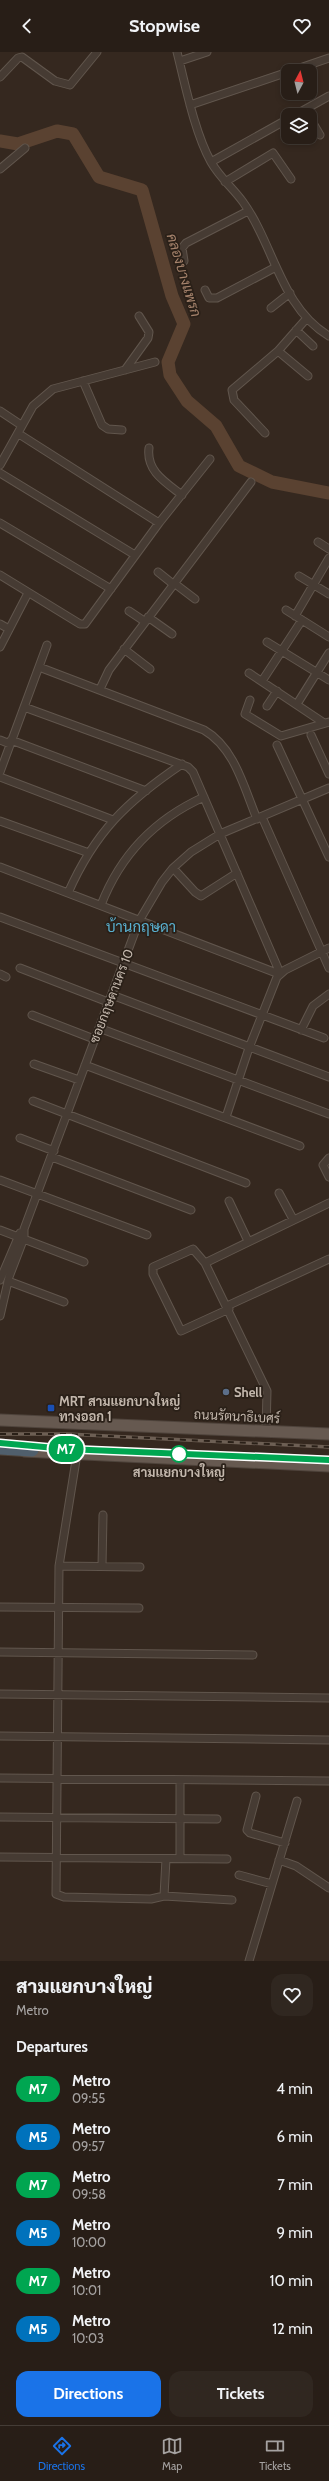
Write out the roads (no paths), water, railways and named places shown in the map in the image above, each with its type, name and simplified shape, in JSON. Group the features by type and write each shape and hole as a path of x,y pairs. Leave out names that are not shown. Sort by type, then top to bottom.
{"highway":[{"path":"0,1450 32,1450"}],"main road":[{"name":"ถนนรัตนาธิเบศร์","path":"0,1420 329,1434"},
{"path":"32,1450 77,1454 329,1466"}],"street":[{"path":"0,77 18,58 22,57 55,81 70,85 97,52"},
{"path":"177,52 190,105 211,162 248,211 290,293 307,318 329,336"},
{"path":"180,61 207,52"},
{"path":"311,64 329,58"},
{"path":"190,105 281,74"},
{"path":"312,108 329,96"},
{"path":"211,162 281,123"},
{"path":"317,130 320,135"},
{"path":"0,169 25,148"},
{"path":"225,182 273,153 291,179"},
{"path":"184,261 182,248 186,243 248,211"},
{"path":"205,290 209,298 217,298 276,267"},
{"path":"271,308 290,293"},
{"path":"125,370 148,338 149,332 139,316"},
{"path":"265,433 234,400 232,390 278,351 307,318"},
{"path":"296,330 313,346"},
{"path":"278,351 308,376"},
{"path":"0,463 19,434 21,425 33,406 45,394 60,386 155,362"},
{"path":"83,381 102,425 108,429 122,430"},
{"path":"0,411 21,425"},
{"path":"19,434 159,523"},
{"path":"149,448 149,462 152,469 165,482 182,495"},
{"path":"0,575 80,624 85,624 159,523 210,459"},
{"path":"0,472 135,555"},
{"path":"100,690 109,670 124,649 251,482"},
{"path":"0,523 111,589"},
{"path":"318,542 329,549"},
{"path":"262,681 282,651 314,584 329,558"},
{"path":"158,572 195,599"},
{"path":"299,576 329,594"},
{"path":"0,647 28,593"},
{"path":"286,610 329,637"},
{"path":"129,611 172,634"},
{"path":"0,624 9,629"},
{"path":"268,642 329,680"},
{"path":"0,772 47,645"},
{"path":"124,649 150,669"},
{"path":"297,704 329,653"},
{"path":"39,667 204,730 216,738 231,758 329,968"},
{"path":"249,672 326,723"},
{"path":"267,706 277,691"},
{"path":"250,700 245,714 275,735 284,736 326,723"},
{"path":"24,707 182,764 193,772 279,974"},
{"path":"311,734 329,774"},
{"path":"0,740 11,742 146,791"},
{"path":"278,745 329,857"},
{"path":"68,893 88,853 113,820 146,791 182,764"},
{"path":"0,777 113,820"},
{"name":"ซอยกฤษดานคร 10","path":"0,1316 8,1281 21,1237 139,921 154,893 173,868 191,852 220,834 329,788"},
{"path":"101,905 116,871 136,845 186,805 204,797"},
{"path":"0,821 88,853"},
{"path":"0,867 279,974"},
{"path":"173,868 195,892 201,896 237,873"},
{"path":"0,917 261,1016 324,1038"},
{"path":"226,1117 249,1048 279,974 329,948"},
{"path":"20,968 108,1002"},
{"path":"301,1030 313,1006 329,994"},
{"path":"112,995 329,1077"},
{"path":"32,1015 94,1039"},
{"path":"99,1028 329,1114"},
{"path":"34,1064 79,1080"},
{"path":"85,1065 300,1146"},
{"path":"33,1101 246,1183"},
{"path":"20,1138 53,1154 191,1210"},
{"path":"329,1158 323,1165 329,1177"},
{"path":"0,1180 147,1235"},
{"path":"279,1193 293,1219"},
{"path":"229,1201 248,1241"},
{"path":"205,1263 329,1202"},
{"path":"0,1230 84,1262"},
{"name":"ซอยกฤษดานคร 10","path":"0,1280 21,1237"},
{"path":"266,1431 268,1394 228,1308 205,1263 193,1249 153,1267 153,1274 178,1328 184,1331 228,1308 329,1259"},
{"path":"8,1281 64,1302"},
{"path":"77,1454 59,1566 56,1894 58,1896 151,1899 164,1896 232,1900"},
{"path":"102,1566 103,1515"},
{"path":"59,1566 140,1567"},
{"path":"0,1607 139,1608"},
{"path":"0,1652 58,1654 253,1655"},
{"path":"0,1694 329,1698"},
{"path":"0,1736 329,1740"},
{"path":"0,1778 329,1781"},
{"path":"180,1780 180,1858"},
{"path":"256,1796 247,1830 250,1833 285,1843"},
{"path":"249,1961 297,1801"},
{"path":"0,1817 218,1819"},
{"path":"0,1857 227,1859"},
{"path":"164,1896 166,1859"},
{"path":"279,1860 296,1866 329,1888"},
{"path":"239,1875 272,1884"}],"waterway":[{"name":"คลองบางแพรก","path":"0,141 18,144 57,131 73,134 99,177 142,190 172,296 184,324 168,362 170,375 187,401 216,426 239,466 272,482 329,493"}],"railway":[{"path":"0,1434 67,1434 329,1447"},
{"path":"0,1443 66,1449 329,1460"}],"metro line":[{"name":"M7","path":"0,1443 66,1449 329,1460"}],"place":[{"name":"Shell","path":"226,1392"},
{"name":"MRT สามแยกบางใหญ่ ทางออก 1","path":"51,1408"},
{"name":"สามแยกบางใหญ่","path":"179,1454"}],"district":[{"name":"บ้านกฤษดา","path":"141,927"}]}
